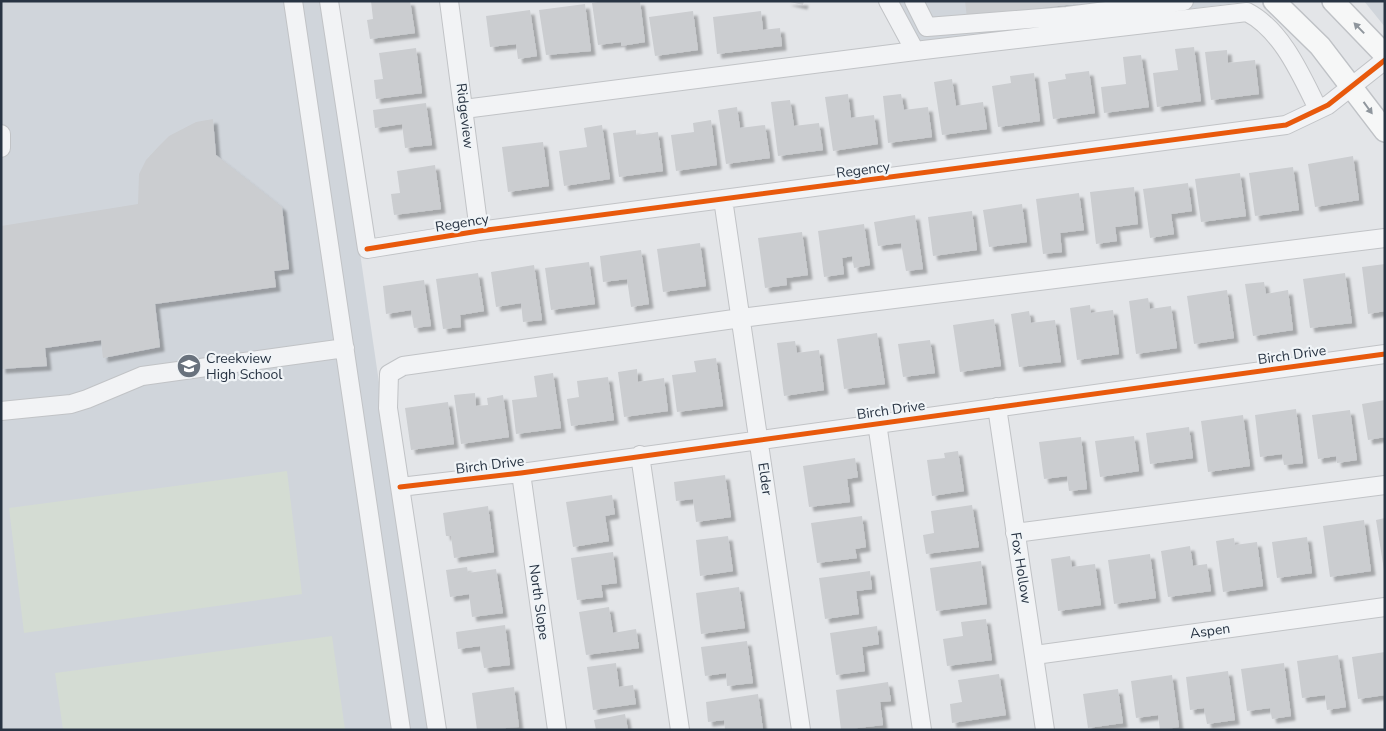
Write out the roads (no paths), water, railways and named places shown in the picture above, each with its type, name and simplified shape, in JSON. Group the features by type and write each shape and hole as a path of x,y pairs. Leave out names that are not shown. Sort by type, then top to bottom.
{"main road":[{"path":"1274,1 1304,28 1351,84 1385,131"},
{"path":"1334,1 1385,55"}],"street":[{"path":"293,1 401,730"},
{"name":"Regency","path":"329,1 367,249 479,231 1286,125 1328,104 1351,84 1385,60"},
{"name":"Ridgeview","path":"449,1 479,231"},
{"path":"888,1 915,51"},
{"path":"914,1 927,27 1067,16 1184,1"},
{"path":"464,110 915,51 1247,12 1260,19 1275,34 1318,109"},
{"path":"1,134 1,148"},
{"name":"Elder","path":"723,199 800,730"},
{"path":"437,730 388,408 389,374 403,366 741,318 1385,238"},
{"path":"1,411 71,404 142,376 345,348"},
{"name":"Birch Drive","path":"400,487 521,473 640,455 1385,354"},
{"name":"Fox Hollow","path":"997,407 1045,730"},
{"path":"877,423 922,730"},
{"path":"640,455 680,730"},
{"name":"North Slope","path":"521,473 557,730"},
{"path":"1015,533 1385,484"},
{"name":"Aspen","path":"1035,655 1385,608"}],"place":[{"name":"Creekview High School","path":"189,366"}]}
